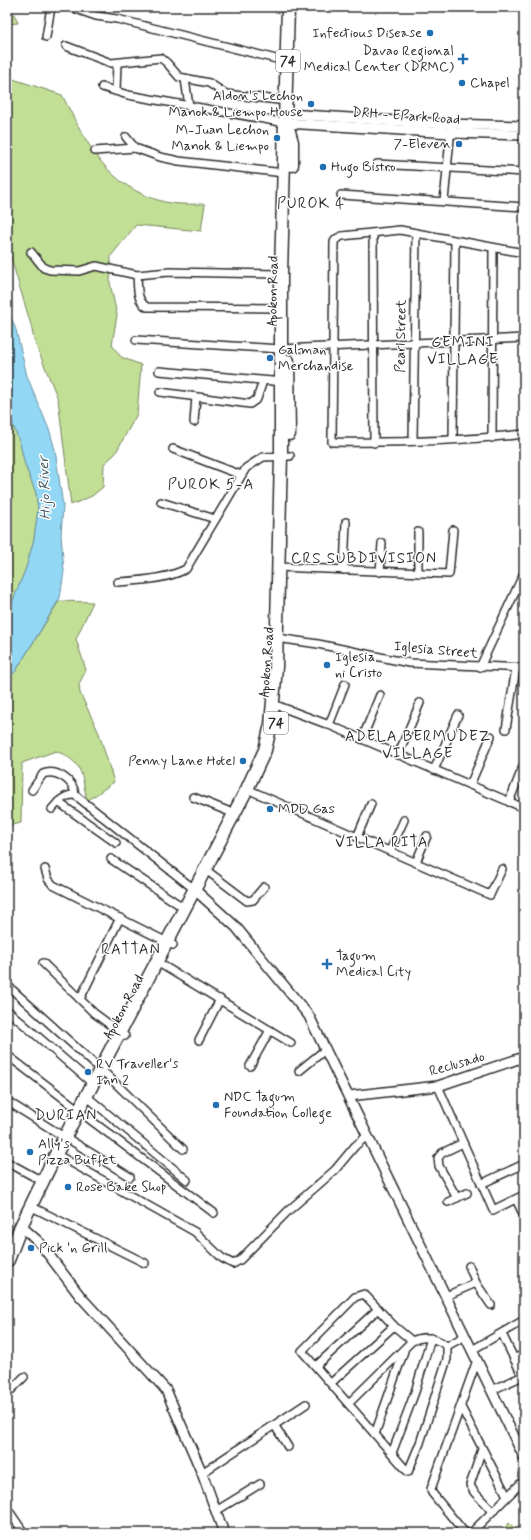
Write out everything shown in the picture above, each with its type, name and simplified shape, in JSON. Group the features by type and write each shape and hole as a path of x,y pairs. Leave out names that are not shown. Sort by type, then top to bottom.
{"highway":[{"name":"Apokon Road","path":"81,1113 91,1100 103,1072 197,891 209,872 250,790 265,750 276,705 280,638 285,456 285,382 281,274 284,142 287,101 288,7"},
{"name":"Apokon Road","path":"284,349 292,142 286,119"},
{"name":"Apokon Road","path":"209,872 235,814 250,790"},
{"name":"Apokon Road","path":"170,943 184,908 197,891"},
{"name":"Apokon Road","path":"7,1261 94,1084 103,1072"},
{"name":"Apokon Road","path":"33,1207 42,1181 58,1155"}],"street":[{"path":"46,37 50,7"},
{"path":"70,7 96,16 116,19 288,62"},
{"path":"66,46 104,61 117,63 161,58 167,62 179,77 209,83 231,95 287,101"},
{"path":"116,92 117,63"},
{"path":"185,79 189,106"},
{"path":"102,87 116,92 189,106 286,119"},
{"name":"DRH - EPark Road","path":"286,119 524,135"},
{"name":"DRH - EPark Road","path":"451,129 524,126"},
{"path":"444,201 451,129"},
{"path":"126,137 135,148"},
{"path":"95,151 135,148 179,162 284,174"},
{"path":"377,164 524,172"},
{"path":"341,195 524,206"},
{"path":"524,253 455,241 416,232 392,230 374,234 336,238 334,242 332,442 374,443 492,438 524,434"},
{"name":"Pearl Street","path":"413,441 416,232"},
{"path":"374,234 374,443"},
{"path":"453,439 455,241"},
{"path":"492,438 494,338 493,248"},
{"path":"31,252 44,268 50,270 79,271 96,266 137,275 170,272 281,274"},
{"path":"137,275 139,296 144,305 147,307 282,308"},
{"path":"136,340 284,349 494,338 524,338"},
{"path":"159,371 285,382"},
{"path":"160,392 253,403 257,399 262,381"},
{"path":"194,422 196,397"},
{"path":"173,449 241,475"},
{"path":"118,582 146,579 186,569 241,475 256,460 263,457 285,456"},
{"path":"161,502 215,519"},
{"path":"344,570 346,522"},
{"path":"281,567 449,574 453,530"},
{"path":"418,532 418,573"},
{"path":"380,572 382,543"},
{"path":"480,667 524,573"},
{"name":"Iglesia Street","path":"280,638 409,663 520,668"},
{"path":"506,729 520,668"},
{"path":"328,725 345,684"},
{"path":"362,739 380,695"},
{"path":"398,755 420,703"},
{"path":"276,705 362,739 524,808"},
{"path":"434,770 458,715"},
{"path":"470,785 491,736"},
{"path":"510,802 524,764"},
{"path":"32,790 43,774 53,773 66,779 73,787 75,795"},
{"path":"250,790 490,895 502,869"},
{"path":"52,809 58,802 70,794 75,795 197,891 236,927 304,1007 349,1096 367,1136 524,1457"},
{"path":"194,797 235,814"},
{"path":"58,802 116,843"},
{"path":"357,836 371,804"},
{"path":"390,851 404,820"},
{"path":"416,862 427,836"},
{"path":"111,859 184,908"},
{"path":"45,869 48,879 53,885 170,943"},
{"path":"209,872 247,901 253,900 264,887"},
{"path":"80,999 120,918"},
{"path":"42,963 94,1013 123,1034"},
{"path":"160,963 291,1043"},
{"path":"7,985 103,1072 183,1149"},
{"path":"199,1040 220,999"},
{"path":"7,1010 94,1084"},
{"path":"250,1066 270,1030"},
{"path":"299,1071 326,1049"},
{"path":"7,1055 81,1113 214,1213"},
{"name":"Reclusado","path":"349,1096 438,1086 524,1057"},
{"path":"438,1086 493,1210 524,1195"},
{"path":"91,1100 186,1180"},
{"path":"7,1101 130,1177"},
{"path":"58,1155 195,1232 222,1258 233,1264 240,1260 288,1211 335,1170 367,1136"},
{"path":"457,1198 439,1166 438,1158 442,1154 463,1143"},
{"path":"7,1162 42,1181"},
{"path":"481,1184 524,1164"},
{"path":"448,1202 467,1193"},
{"path":"516,1199 524,1216"},
{"path":"33,1207 145,1263"},
{"path":"23,1228 39,1242 80,1296 166,1390 202,1473 224,1533"},
{"path":"469,1266 476,1283 491,1305"},
{"path":"446,1296 476,1283"},
{"path":"412,1341 394,1326 364,1294 355,1297 302,1351 408,1472 420,1443 445,1366 448,1354 447,1346"},
{"path":"316,1366 378,1309"},
{"path":"472,1350 524,1320"},
{"path":"331,1383 394,1326"},
{"path":"492,1390 523,1377 502,1334"},
{"path":"447,1346 465,1336"},
{"path":"349,1403 412,1341 418,1338 431,1338 447,1346"},
{"path":"392,1453 415,1392 431,1338"},
{"path":"375,1434 405,1348"},
{"path":"514,1359 524,1354"},
{"path":"465,1533 430,1489 477,1360"},
{"path":"7,1394 24,1377"},
{"path":"202,1473 306,1404"},
{"path":"461,1407 506,1496"},
{"path":"275,1426 288,1447"},
{"path":"482,1449 470,1485 474,1492 492,1511"},
{"path":"472,1533 506,1496 524,1480"},
{"path":"216,1511 260,1484"},
{"path":"7,1508 24,1533"}],"green space":[{"path":"7,7 11,7 18,23 7,24"},
{"path":"7,77 62,95 90,147 113,175 128,186 145,195 165,202 180,204 205,204 201,231 136,225 111,256 110,283 117,315 112,345 121,357 141,365 137,414 115,454 104,464 103,487 92,496 71,505 58,399 34,340 11,258 7,236"},
{"path":"7,404 9,415 20,443 25,465 36,493 38,509 34,539 26,568 7,615"},
{"path":"59,601 93,602 76,639 86,670 79,684 80,693 99,733 114,782 87,801 80,770 72,760 65,755 56,751 22,763 21,823 7,826 7,679 15,672"},
{"path":"509,1523 518,1531 516,1533 499,1533"}],"water":[{"name":"Hijo River","path":"7,307 16,330 27,376 50,432 55,450 63,506 61,535 64,571 60,598 15,672 7,679 7,615 26,568 34,539 38,509 36,493 25,465 20,443 9,415 7,404"}],"place":[{"name":"Infectious Disease","path":"430,33"},
{"name":"Davao Regional Medical Center (DRMC)","path":"463,59"},
{"name":"Chapel","path":"462,83"},
{"name":"Aldon's Lechon Manok & Liempo House","path":"311,104"},
{"name":"M-Juan Lechon Manok & Liempo","path":"277,138"},
{"name":"7-Eleven","path":"459,144"},
{"name":"Hugo Bistro","path":"323,167"},
{"name":"Galman Merchandise","path":"270,358"},
{"name":"Iglesia ni Cristo","path":"327,665"},
{"name":"Penny Lane Hotel","path":"243,761"},
{"name":"MDD Gas","path":"270,809"},
{"name":"Tagum Medical City","path":"327,964"},
{"name":"RV Traveller's Inn 2","path":"88,1072"},
{"name":"NDC Tagum Foundation College","path":"216,1105"},
{"name":"Ally's Pizza Buffet","path":"30,1152"},
{"name":"Rose Bake Shop","path":"68,1187"},
{"name":"Pick 'n Grill","path":"31,1248"}],"district":[{"name":"PUROK 4","path":"311,204"},
{"name":"GEMINI VILLAGE","path":"463,352"},
{"name":"PUROK 5-A","path":"211,485"},
{"name":"CRS SUBDIVISION","path":"364,559"},
{"name":"ADELA BERMUDEZ VILLAGE","path":"418,746"},
{"name":"VILLA RITA","path":"382,843"},
{"name":"RATTAN","path":"131,950"},
{"name":"DURIAN","path":"66,1116"}]}
